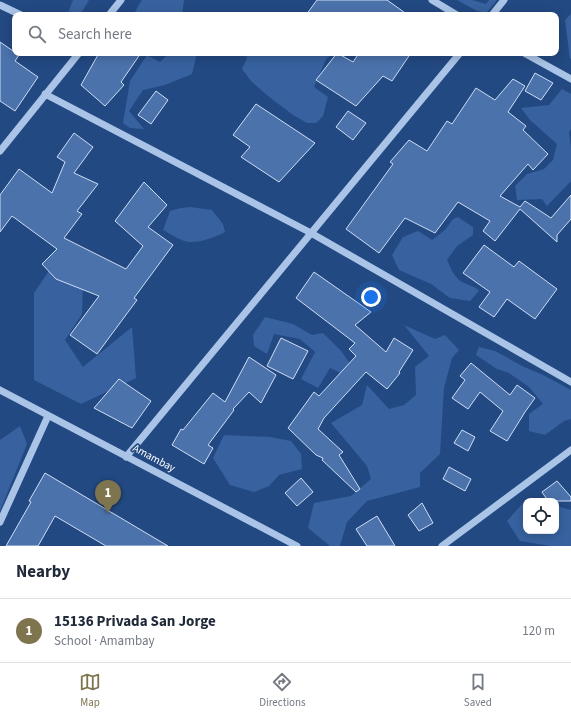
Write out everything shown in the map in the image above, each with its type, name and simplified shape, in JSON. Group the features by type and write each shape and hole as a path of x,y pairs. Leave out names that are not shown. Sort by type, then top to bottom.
{"street":[{"path":"111,12 121,0"},
{"path":"432,0 452,12"},
{"path":"494,12 504,0"},
{"path":"0,5 15,12"},
{"path":"0,151 77,56"},
{"path":"126,457 458,56"},
{"path":"529,56 571,79"},
{"path":"45,94 311,233 571,382"},
{"name":"Amambay","path":"0,390 297,546"},
{"path":"0,522 48,416"},
{"path":"442,546 571,450"}],"shaded area":[{"path":"73,0 89,0 82,12 68,12"},
{"path":"142,0 184,0 182,12 135,12"},
{"path":"457,0 472,0 486,4 489,0 497,0 487,12 477,11"},
{"path":"571,14 571,59 570,59 565,20"},
{"path":"146,56 160,62 166,56 196,56 192,74 165,85 143,90 129,111 144,129 130,128 123,123 130,81"},
{"path":"246,56 330,56 326,59 314,87 328,97 323,116 316,123 307,123 293,115 268,96 251,81 242,69 247,58"},
{"path":"562,89 571,94 571,129 569,132 571,148 571,182 547,206 542,199 517,200 515,186 527,174 544,169 553,160 557,144 530,120 521,108 549,105"},
{"path":"190,207 212,210 223,224 225,232 198,242 189,242 179,239 163,230 170,211"},
{"path":"458,217 473,227 473,235 457,246 447,260 453,273 458,279 479,291 470,301 450,298 431,284 399,270 392,255 403,237 418,231 432,240 445,230 453,219"},
{"path":"51,268 83,282 82,314 65,340 83,367 132,327 136,378 81,404 34,380 34,293"},
{"path":"265,317 293,324 312,335 323,333 341,351 359,376 350,377 330,368 318,388 301,379 315,352 300,339 274,334 267,354 254,346 253,335"},
{"path":"404,325 435,339 445,335 459,350 452,358 444,388 440,454 420,473 420,487 367,501 347,522 340,546 330,546 308,528 314,503 351,496 371,479 367,466 331,423 362,405 367,385 389,409 404,405 416,395 415,367 429,356"},
{"path":"479,347 495,351 571,390 571,419 564,421 545,435 529,431 529,414 543,404 529,387 509,373 497,369 476,355"},
{"path":"20,426 27,444 0,511 0,440"},
{"path":"224,435 270,437 291,441 301,454 302,469 279,475 269,486 254,492 230,485 213,458"},
{"path":"523,503 523,534 559,534 559,507 571,510 571,546 551,546 520,541 507,521"}],"building":[{"path":"317,0 387,0 404,12 308,12"},
{"path":"0,42 12,50 12,56 18,56 15,61 38,77 15,111 0,101"},
{"path":"97,56 139,56 121,82 124,85 105,106 81,85"},
{"path":"335,56 342,56 353,62 357,56 409,56 392,81 383,76 356,106 316,80"},
{"path":"535,73 553,83 541,100 525,91"},
{"path":"513,79 525,86 508,112 526,126 523,130 548,154 533,170 528,164 500,196 520,207 525,201 551,218 571,195 571,219 557,235 557,242 520,209 495,241 483,231 490,221 458,202 435,233 405,218 379,253 346,229 393,164 390,162 409,140 427,151 447,121 452,124 476,88 495,100"},
{"path":"156,91 168,100 151,124 138,115"},
{"path":"256,104 315,143 279,182 241,157 250,147 233,135"},
{"path":"348,111 366,123 353,140 336,127"},
{"path":"74,133 93,147 74,173 98,184 77,211 82,214 64,238 126,269 143,246 115,221 144,182 167,205 148,227 173,245 134,298 137,300 97,354 70,335 99,296 56,279 42,264 57,249 12,216 0,232 0,195 19,169 52,193 65,162 57,157"},
{"path":"484,245 514,267 519,261 557,289 535,319 507,299 494,317 479,307 490,292 463,273"},
{"path":"314,272 371,312 355,325 386,352 394,338 413,350 399,372 400,373 387,389 366,372 324,418 318,429 343,452 339,455 360,489 356,492 322,460 323,458 316,455 288,428 314,392 319,396 356,356 349,349 355,343 296,298"},
{"path":"281,338 308,351 293,379 267,366"},
{"path":"249,357 276,375 261,403 249,392 233,409 234,410 208,445 213,448 204,464 172,445 181,429 183,430 213,393 225,402"},
{"path":"471,363 510,395 517,385 535,398 507,441 490,431 503,411 480,392 468,409 452,398 465,380 460,376"},
{"path":"119,379 151,401 132,428 94,408"},
{"path":"462,430 475,437 468,451 454,443"},
{"path":"449,467 471,479 465,491 443,479"},
{"path":"45,473 168,546 106,546 55,516 38,546 6,546 31,502 29,501"},
{"path":"301,478 313,492 297,506 285,493"},
{"path":"557,481 571,497 571,501 559,501 559,498 546,498 542,492"},
{"path":"422,503 433,523 419,531 408,515"},
{"path":"377,516 395,546 367,546 356,529"}],"place":[{"name":"15136 Privada San Jorge","path":"108,513"}]}
